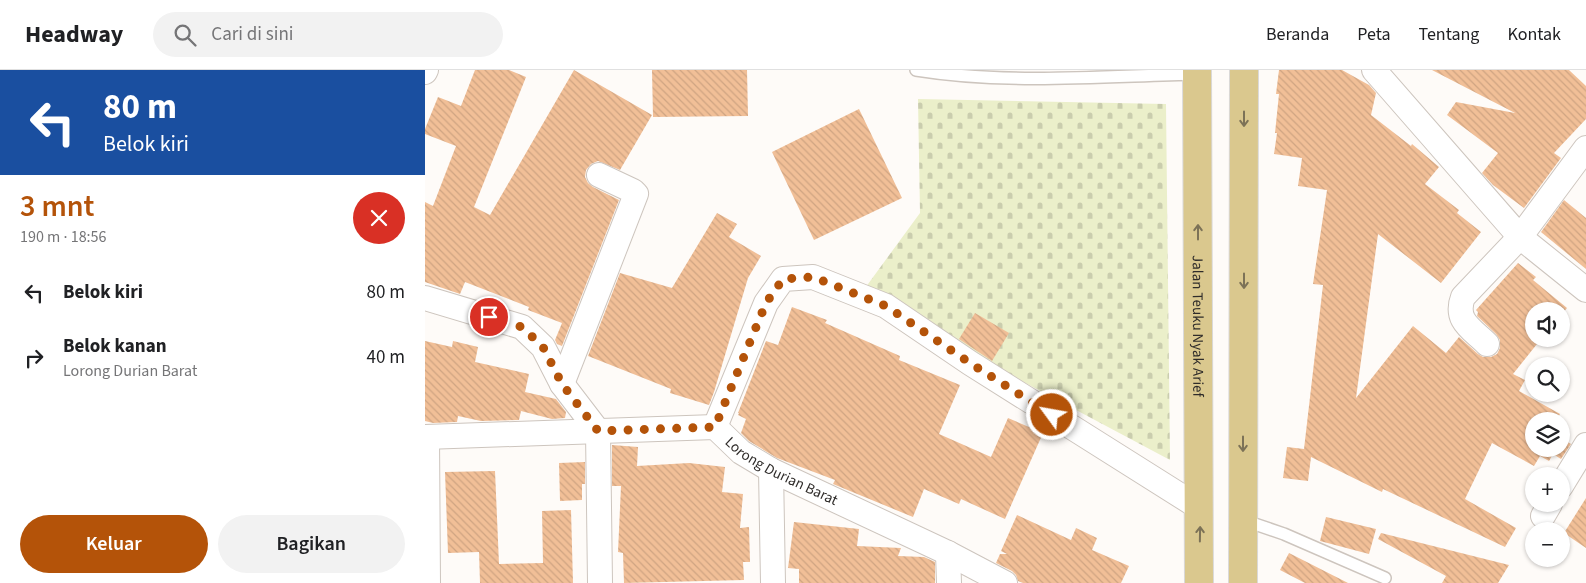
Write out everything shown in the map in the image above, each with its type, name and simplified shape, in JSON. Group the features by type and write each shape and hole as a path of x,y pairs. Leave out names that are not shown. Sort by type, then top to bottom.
{"highway":[{"path":"1243,583 1244,70"},
{"name":"Jalan Teuku Nyak Arief","path":"1197,72 1199,583"}],"street":[{"path":"1374,70 1520,238 1586,290"},
{"path":"1487,344 1461,319 1460,306 1463,298 1520,238 1586,148"},
{"path":"562,384 636,194 599,176"},
{"path":"715,427 766,303 783,279 813,277 886,306 979,368 1200,508"},
{"path":"425,298 522,327 543,347 562,384 598,431 600,583"},
{"name":"Lorong Durian Barat","path":"426,437 715,427 741,452 771,470 948,553 1005,583"},
{"path":"426,437 428,583"},
{"path":"1570,471 1586,445"},
{"path":"771,470 773,583"},
{"path":"948,553 949,583"}],"lane":[{"path":"916,70 944,74 1023,78 1197,72"},
{"path":"1243,520 1284,534 1385,578"}],"green space":[{"path":"918,99 1166,104 1170,460 860,295 920,213"}],"building":[{"path":"475,70 509,70 526,77 474,207 490,215 574,70 652,115 620,170 598,161 591,164 586,170 585,177 588,183 619,200 562,346 557,344 555,340 562,323 528,310 529,307 465,282 460,294 425,282 425,202 433,206 456,146 425,134 425,129 438,97 461,106"},
{"path":"652,70 747,70 748,116 653,117"},
{"path":"1279,70 1342,70 1369,85 1376,93 1371,115 1411,146 1412,144 1439,167 1425,184 1459,210 1457,213 1481,232 1441,283 1378,234 1356,398 1413,326 1446,353 1459,337 1483,357 1491,357 1497,354 1500,348 1500,340 1477,316 1478,312 1476,310 1518,263 1536,277 1533,280 1560,302 1525,302 1525,347 1535,347 1513,374 1525,380 1519,391 1525,394 1525,402 1539,402 1556,412 1525,412 1525,457 1539,457 1534,466 1492,443 1465,499 1516,528 1505,547 1383,489 1382,492 1311,457 1308,481 1283,478 1287,447 1304,449 1323,285 1313,284 1327,190 1298,186 1302,158 1274,154 1279,94 1276,94"},
{"path":"1432,70 1569,70 1586,86 1586,119 1554,153 1561,158 1524,208 1493,185 1482,173 1498,153 1447,115 1456,102 1515,113"},
{"path":"859,109 902,198 814,240 772,152"},
{"path":"1564,200 1586,218 1586,269 1541,232"},
{"path":"717,213 737,224 729,237 761,256 748,278 709,405 670,393 671,389 588,356 620,273 672,288"},
{"path":"792,307 827,320 825,323 900,356 899,360 960,385 939,434 991,457 1008,418 1043,433 1005,519 961,499 959,504 924,489 913,517 833,484 835,480 777,458 749,441 741,433 746,419 738,415 738,413 766,341 778,345"},
{"path":"975,313 1009,333 992,361 959,339"},
{"path":"425,341 452,347 453,341 478,347 475,362 529,374 525,392 556,399 566,412 565,418 552,419 521,411 519,420 481,421 458,416 457,422 433,423 425,421"},
{"path":"612,445 638,447 637,466 689,463 725,467 722,492 743,494 740,528 749,527 750,562 743,562 744,580 624,583 623,553 618,552 621,486 612,486"},
{"path":"1542,457 1551,457 1549,461"},
{"path":"585,462 585,484 582,484 582,500 560,501 559,463"},
{"path":"495,471 499,564 543,563 542,511 571,510 573,583 480,583 479,552 448,553 445,472"},
{"path":"1586,498 1586,548 1570,537 1570,523"},
{"path":"1017,515 1071,540 1076,528 1097,538 1092,550 1129,566 1121,583 1023,583 1018,581 1012,571 996,563 1000,554 1007,554 1001,551"},
{"path":"1326,517 1376,529 1369,554 1320,541"},
{"path":"794,522 859,529 857,546 901,548 898,556 924,557 935,562 935,583 799,583 799,569 788,568"},
{"path":"1381,533 1509,565 1498,583 1442,583 1446,576 1378,539"},
{"path":"1289,553 1348,583 1305,583 1280,570"}],"route":[{"path":"489,317 522,327 543,347 562,384 598,431 715,427 766,303 783,279 813,277 886,306 970,363 1052,415"}]}
